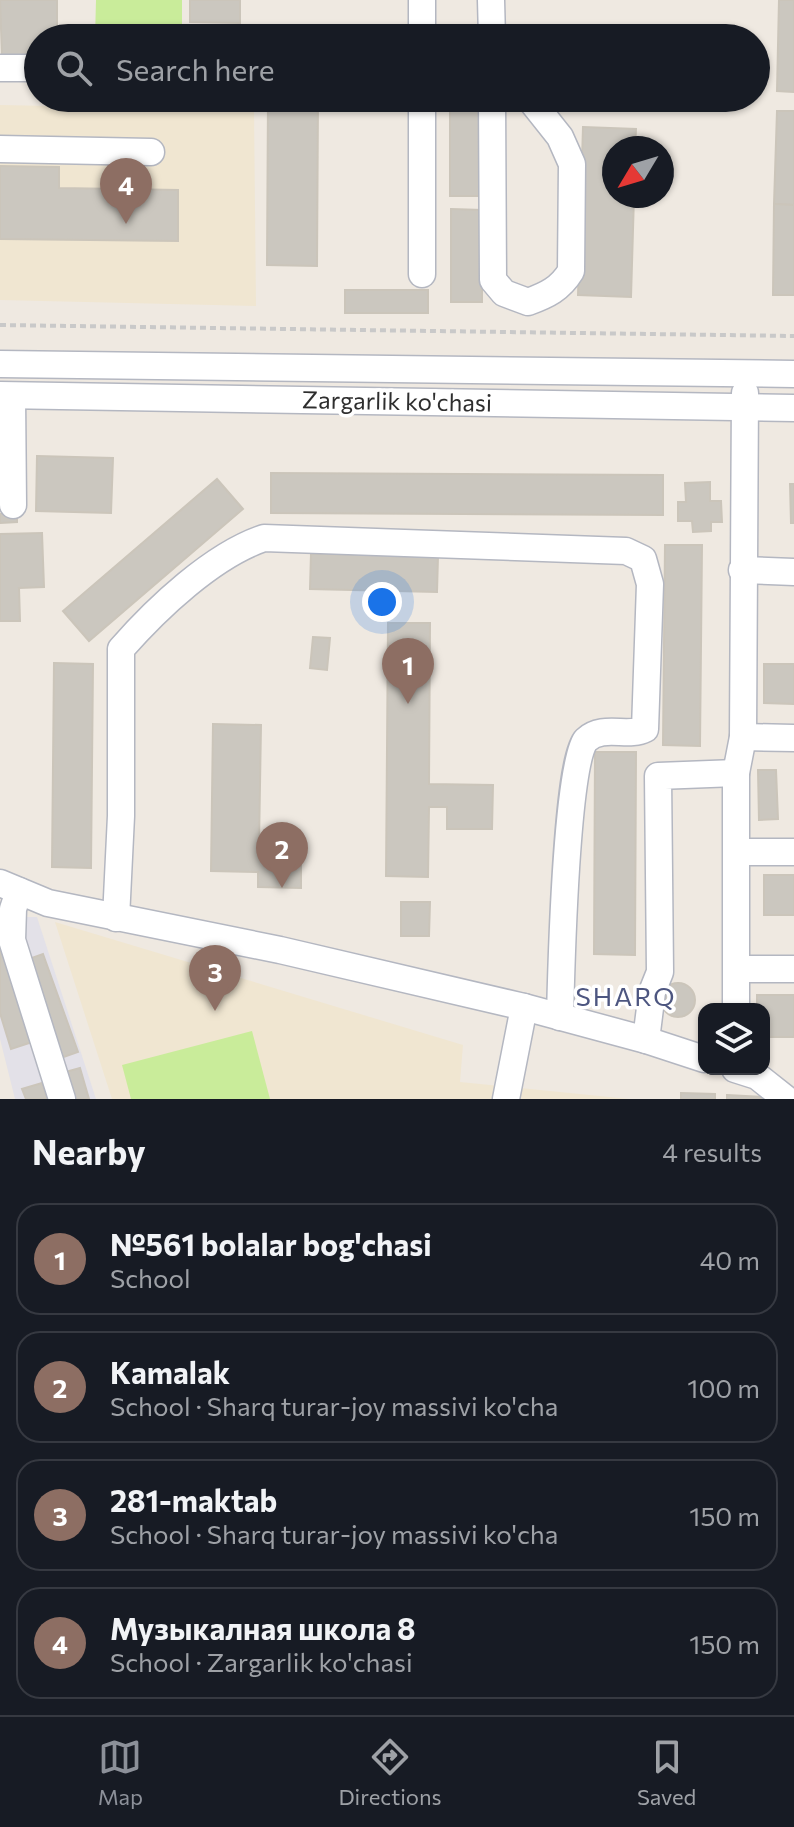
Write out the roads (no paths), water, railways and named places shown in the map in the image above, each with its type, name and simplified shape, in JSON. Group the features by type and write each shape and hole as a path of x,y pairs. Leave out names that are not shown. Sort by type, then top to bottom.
{"street":[{"path":"422,0 422,24"},
{"path":"491,0 492,24"},
{"path":"0,68 24,68"},
{"path":"422,112 422,274"},
{"path":"492,112 493,280 504,293 528,302 549,294 563,284 571,271 572,164 560,137 540,112"},
{"path":"0,149 151,152"},
{"name":"Zargarlik ko'chasi","path":"0,364 794,374"},
{"path":"736,1003 736,773 743,737 745,374"},
{"path":"6,396 13,505"},
{"name":"Zargarlik ko'chasi","path":"6,396 794,408"},
{"path":"116,918 121,816 121,649 147,620 224,556 264,538 626,551 643,559 650,584 645,729 638,733 598,733 585,741 578,755 562,944 560,1017"},
{"path":"742,570 794,572"},
{"path":"743,737 794,738"},
{"path":"646,1040 652,992 660,972 658,776 736,773"},
{"path":"737,852 794,852"},
{"path":"9,887 48,903 280,950 524,1007 698,1057"},
{"path":"9,887 13,909 12,940 62,1099"},
{"path":"738,969 794,969"},
{"path":"506,1099 524,1007"},
{"path":"754,1075 786,1099 794,1098"}],"place":[{"name":"Музыкалная школа 8","path":"126,224"},
{"name":"№561 bolalar bog'chasi","path":"408,704"},
{"name":"Kamalak","path":"282,888"},
{"name":"281-maktab","path":"215,1011"}],"district":[{"name":"SHARQ","path":"626,997"}]}
